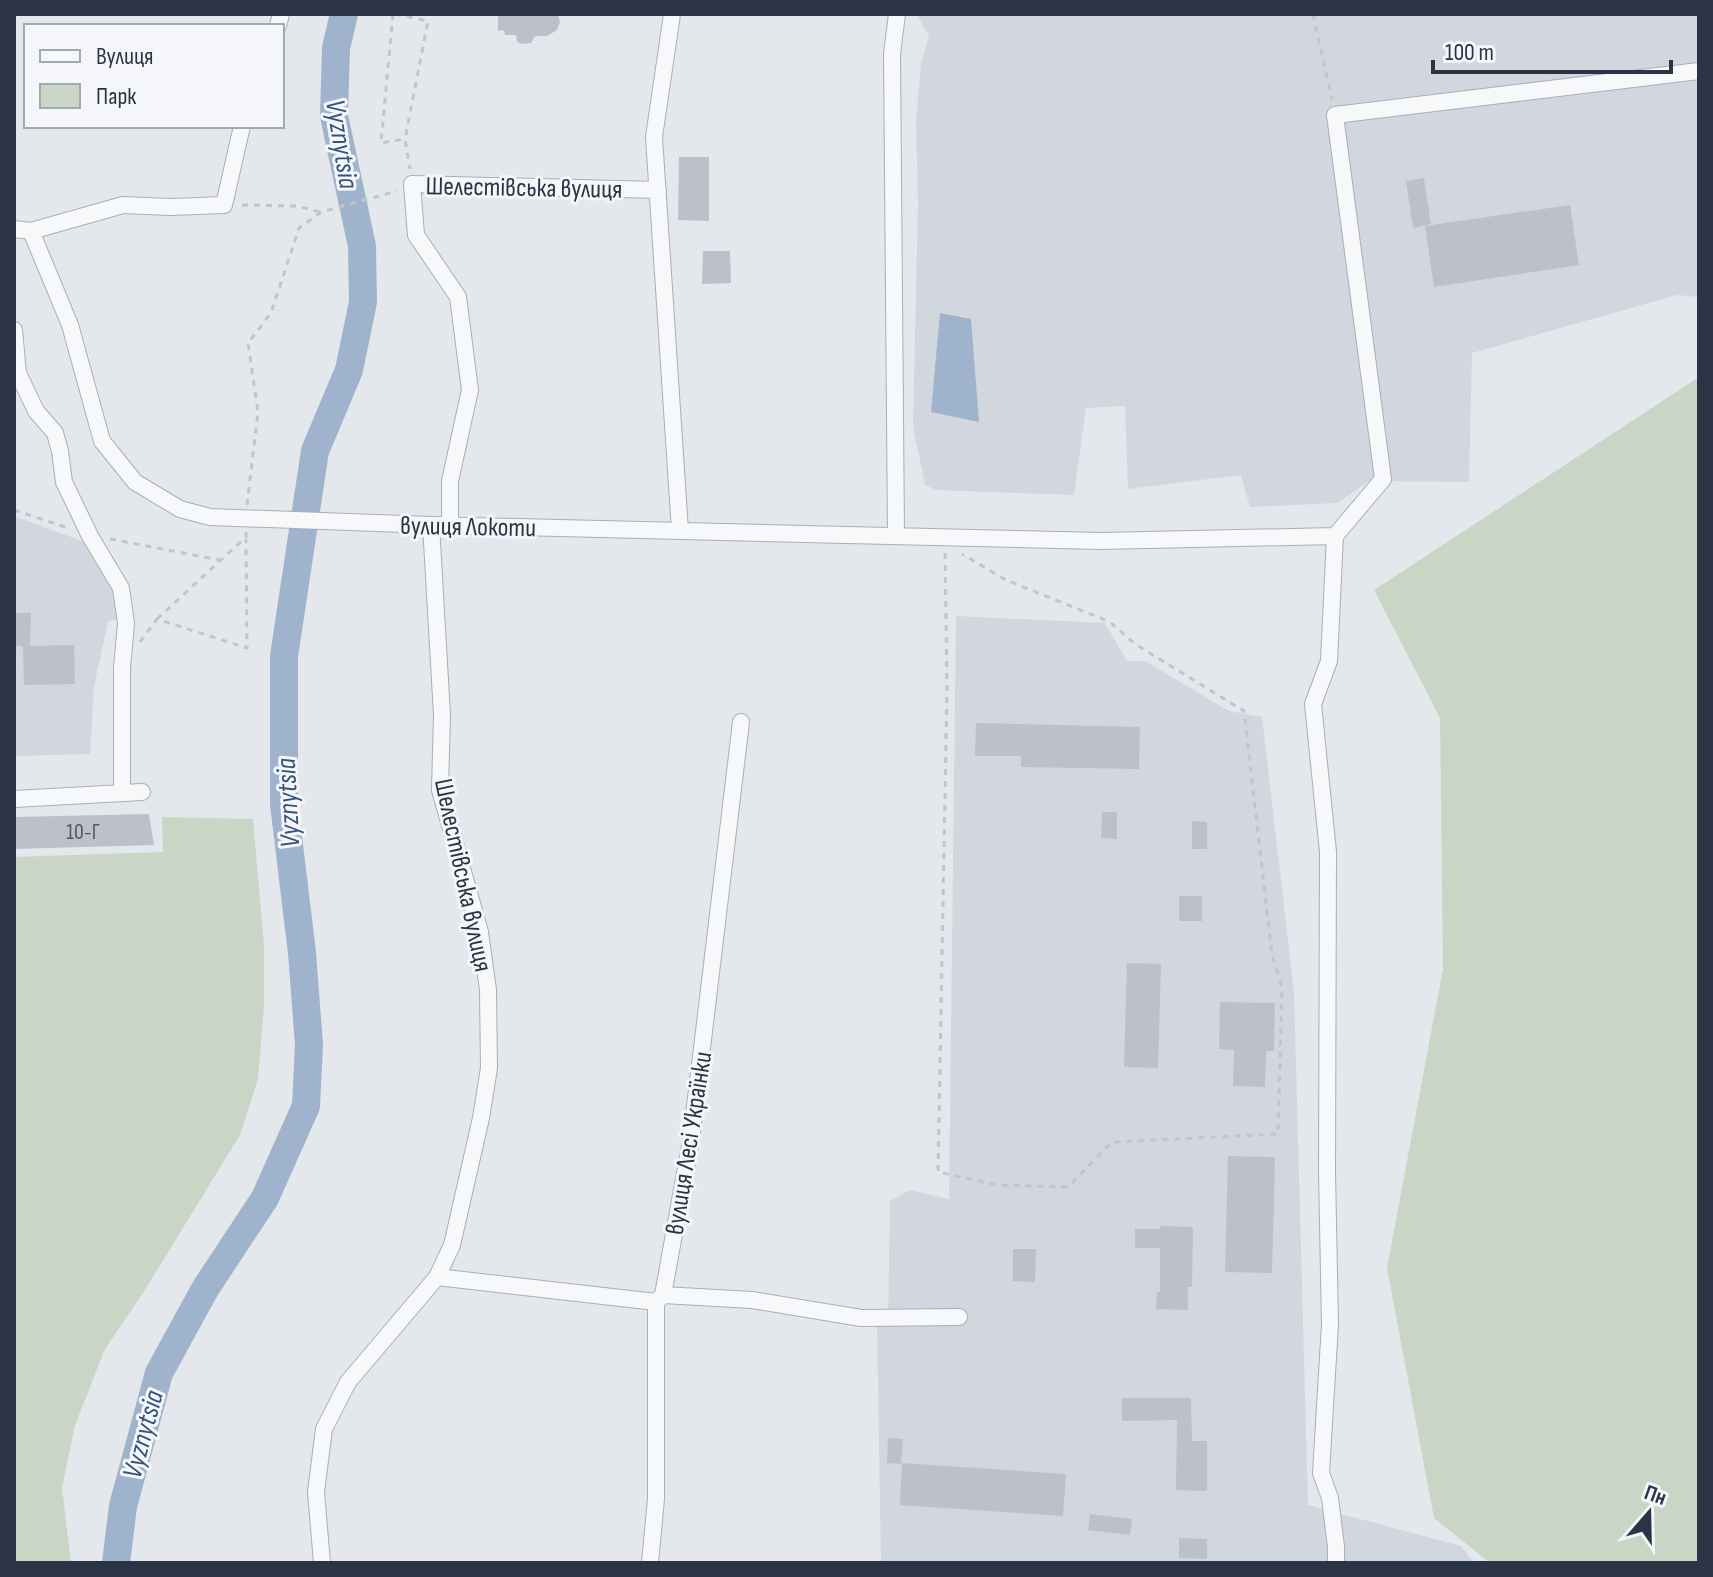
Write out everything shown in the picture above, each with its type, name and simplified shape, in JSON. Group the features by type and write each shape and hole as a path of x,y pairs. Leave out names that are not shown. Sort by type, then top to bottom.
{"street":[{"name":"Шелестівська вулиця","path":"672,14 654,137 680,531"},
{"path":"896,536 892,54 897,14"},
{"path":"1336,1563 1330,1498 1321,1473 1330,1324 1328,852 1313,704 1329,661 1335,536 1383,479 1335,115 1699,71"},
{"path":"22,230 123,205 224,205 242,128"},
{"name":"Шелестівська вулиця","path":"450,526 450,481 470,390 458,297 416,235 412,184 658,190"},
{"name":"вулиця Локоти","path":"22,230 70,325 102,441 135,482 180,509 210,517 896,536 945,541 1335,536"},
{"path":"14,330 18,373 36,411 55,433 64,482 90,536 121,588 126,623 122,668 122,792"},
{"name":"Шелестівська вулиця","path":"322,1563 316,1492 324,1429 348,1382 437,1277 452,1245 481,1118 489,1068 488,990 480,932 440,790 442,715 431,525"},
{"name":"вулиця Лесі Українки","path":"650,1563 656,1499 660,1298 691,1140 741,722"},
{"path":"14,799 142,792"},
{"path":"437,1277 660,1298 752,1300 861,1318 959,1317"}],"path":[{"path":"394,14 428,21 405,139 381,143 394,14"},
{"path":"1313,14 1335,115"},
{"path":"157,619 247,648 246,537 251,519 258,412 248,343 271,313 299,228 321,212 387,195"},
{"path":"224,205 296,206 321,212"},
{"path":"14,510 90,536 220,560"},
{"path":"139,643 157,619 246,537"},
{"path":"945,541 1006,580 1110,622 1135,644 1244,711 1272,955 1282,988 1278,1134 1112,1142 1068,1187 996,1185 938,1172 947,689 945,541"}],"shaded area":[{"path":"916,14 1699,14 1699,297 1677,295 1472,353 1469,482 1369,481 1337,503 1250,507 1241,475 1128,489 1125,406 1086,408 1074,495 936,490 925,485 913,426 918,203 916,120 921,64 929,36"},
{"path":"14,516 90,544 114,589 119,619 108,621 94,687 90,754 14,756"},
{"path":"956,616 1105,623 1127,661 1145,661 1229,711 1262,717 1294,992 1308,1505 1461,1546 1474,1563 881,1563 877,1322 888,1323 890,1201 910,1190 949,1199"}],"green space":[{"path":"1699,377 1699,1563 1490,1563 1434,1518 1387,1268 1443,969 1440,718 1374,590"},
{"path":"162,817 253,819 264,945 264,1007 258,1079 240,1135 105,1349 75,1425 62,1488 71,1563 14,1563 14,857 163,852"}],"water":[{"path":"940,313 971,319 979,422 931,412"}],"building":[{"path":"498,14 558,14 560,22 557,30 547,36 535,36 531,43 522,44 517,42 516,35 498,31"},
{"path":"679,157 709,157 709,221 678,220"},
{"path":"1424,178 1431,224 1413,228 1406,181"},
{"path":"1570,205 1579,265 1434,287 1425,226"},
{"path":"703,251 730,251 731,283 702,284"},
{"path":"14,613 31,613 30,646 74,645 75,684 24,685 23,646 14,646"},
{"path":"976,723 1140,727 1139,769 1021,767 1021,756 975,756"},
{"path":"1102,812 1117,812 1117,839 1101,838"},
{"path":"149,814 154,845 14,849 14,817"},
{"path":"1192,821 1207,822 1207,849 1192,849"},
{"path":"1179,896 1202,896 1202,921 1179,921"},
{"path":"1127,963 1161,964 1158,1068 1124,1067"},
{"path":"1220,1002 1275,1003 1274,1051 1266,1051 1265,1087 1233,1086 1234,1050 1219,1049"},
{"path":"1228,1156 1275,1157 1272,1273 1225,1272"},
{"path":"1160,1226 1193,1227 1192,1287 1188,1287 1188,1310 1156,1309 1157,1292 1160,1292 1160,1248 1135,1248 1135,1229 1160,1229"},
{"path":"1013,1249 1036,1249 1035,1282 1013,1281"},
{"path":"1122,1398 1191,1398 1192,1441 1207,1441 1207,1491 1176,1490 1177,1420 1122,1421"},
{"path":"888,1438 903,1439 901,1464 887,1463"},
{"path":"902,1463 1066,1474 1063,1516 900,1505"},
{"path":"1090,1514 1132,1519 1130,1535 1088,1530"},
{"path":"1179,1538 1207,1539 1207,1559 1179,1558"}],"waterway":[{"name":"Vyznytsia","path":"116,1563 123,1506 159,1373 205,1289 265,1198 306,1106 309,1045 302,953 284,804 284,656 315,451 349,370 363,302 362,246 334,116 336,48 344,14"}]}
